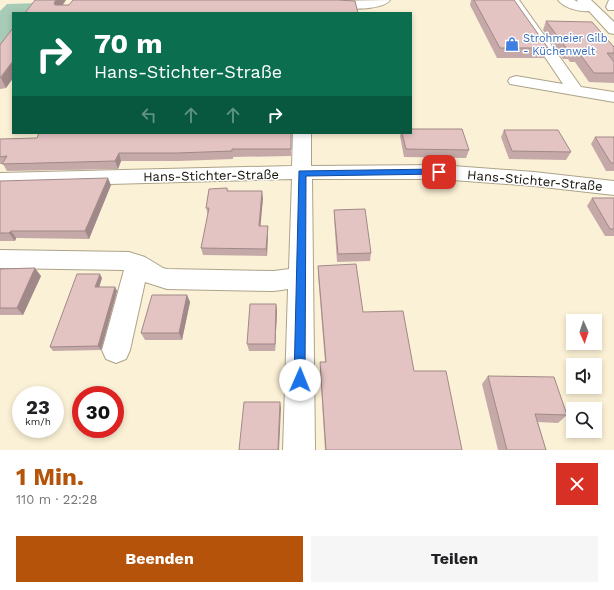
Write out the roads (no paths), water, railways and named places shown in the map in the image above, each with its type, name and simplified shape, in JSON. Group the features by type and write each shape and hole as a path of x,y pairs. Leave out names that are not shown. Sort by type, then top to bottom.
{"street":[{"path":"311,4 372,4 384,0"},
{"path":"513,0 575,90"},
{"path":"564,0 581,8 603,4 614,30"},
{"path":"516,81 614,97"},
{"path":"299,450 302,134"},
{"name":"Hans-Stichter-Straße","path":"0,180 302,173 439,172 534,179 614,188"},
{"path":"0,259 117,261 137,264 157,277 180,281 274,281 301,278"},
{"path":"116,350 137,264"}],"place":[{"name":"Strohmeier Gilb - Küchenwelt","path":"512,44"}]}
